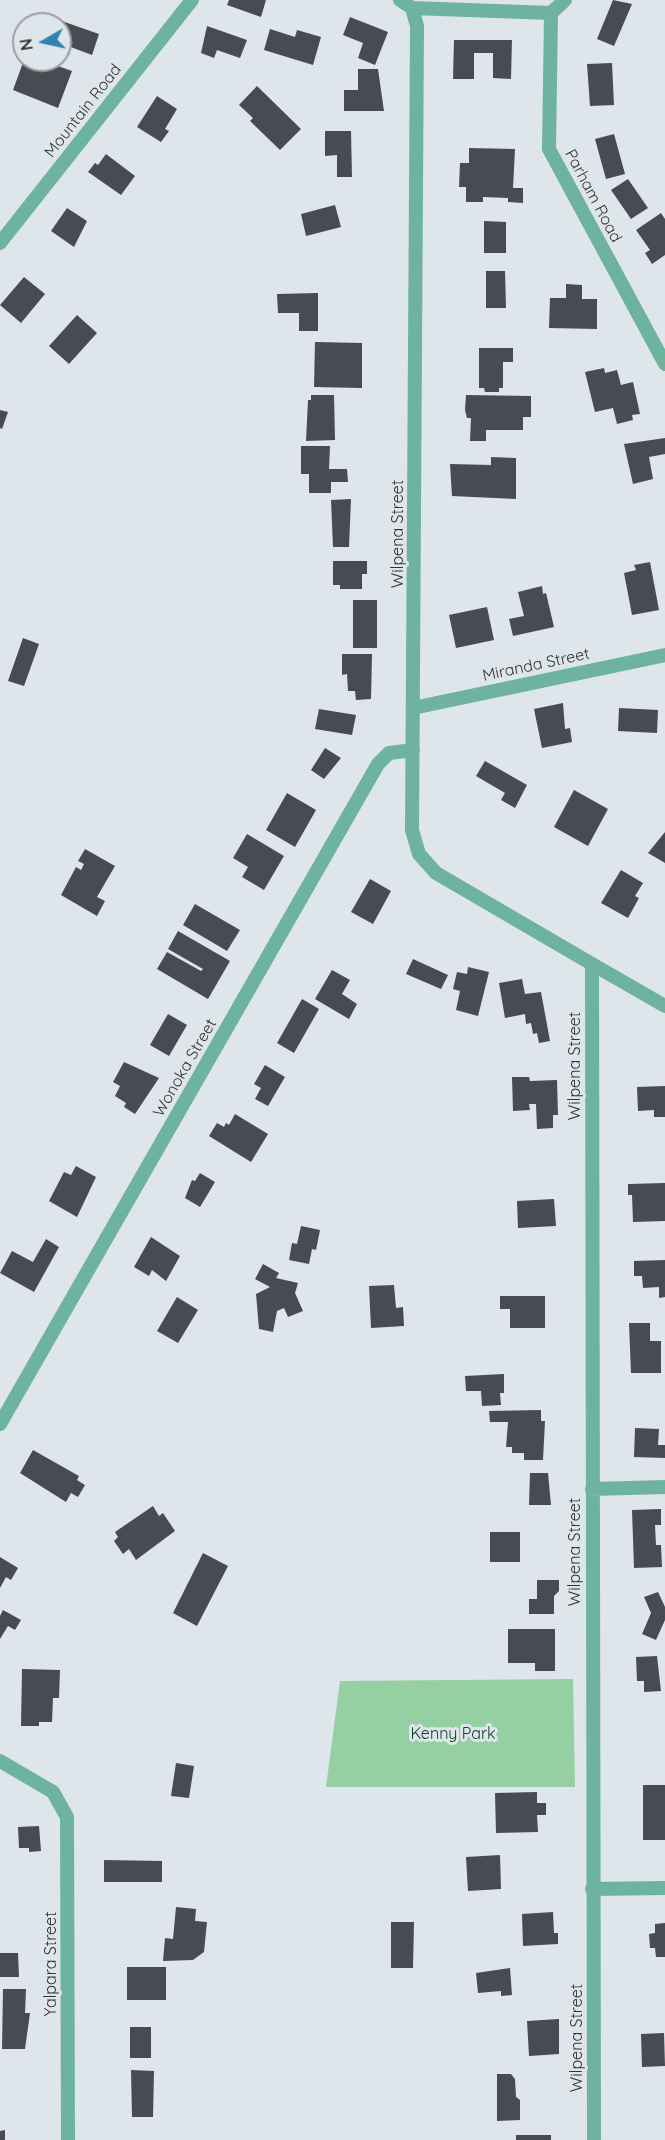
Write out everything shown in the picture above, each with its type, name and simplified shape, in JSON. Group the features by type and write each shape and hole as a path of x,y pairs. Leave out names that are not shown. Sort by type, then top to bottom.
{"street":[{"name":"Mountain Road","path":"0,243 192,0"},
{"path":"400,0 412,8 551,14 565,0"},
{"name":"Wilpena Street","path":"412,8 417,26 412,830 419,854 436,873 665,1006"},
{"name":"Parham Road","path":"551,14 549,149 665,364"},
{"name":"Miranda Street","path":"413,708 665,655"},
{"name":"Wonoka Street","path":"0,1424 378,764 389,753 413,750"},
{"name":"Wilpena Street","path":"592,964 594,2140"},
{"path":"592,1489 665,1487"},
{"name":"Yalpara Street","path":"0,1761 53,1792 67,1817 68,2140"},
{"path":"592,1889 665,1888"}],"green space":[{"name":"Kenny Park","path":"573,1679 575,1787 326,1787 340,1681"}],"building":[{"path":"229,0 266,0 261,17 227,5"},
{"path":"613,0 632,4 614,46 597,39"},
{"path":"350,17 388,32 375,65 358,58 363,43 343,35"},
{"path":"72,25 99,34 92,55 72,48"},
{"path":"207,26 247,40 240,58 217,50 214,58 201,53"},
{"path":"270,29 295,37 297,30 321,37 313,65 264,50"},
{"path":"454,40 512,40 511,79 493,78 493,53 474,53 474,79 453,79"},
{"path":"612,63 614,105 590,106 587,64"},
{"path":"358,69 378,69 384,111 344,111 344,90 358,90"},
{"path":"20,72 72,72 58,108 13,90"},
{"path":"257,86 301,129 280,150 250,121 253,118 239,105"},
{"path":"157,96 177,109 165,129 169,131 161,142 137,127"},
{"path":"325,131 351,131 352,177 337,177 337,155 325,156"},
{"path":"614,134 625,174 606,179 595,139"},
{"path":"469,148 515,149 513,188 523,188 523,203 508,202 508,198 483,197 483,202 466,202 466,187 459,187 460,163 469,163"},
{"path":"106,154 135,176 121,195 88,172 95,163 98,165"},
{"path":"628,179 648,208 631,219 611,190"},
{"path":"335,205 341,227 306,236 301,214"},
{"path":"67,208 87,221 74,247 51,231"},
{"path":"661,213 665,219 665,255 652,264 645,253 650,250 636,230"},
{"path":"484,221 506,222 506,253 484,253"},
{"path":"486,271 505,271 506,308 486,308"},
{"path":"24,277 45,294 21,323 0,305"},
{"path":"566,284 582,285 582,299 597,299 597,329 549,328 550,298 566,298"},
{"path":"318,293 318,331 299,331 299,313 278,313 277,294"},
{"path":"77,315 97,333 69,364 49,346"},
{"path":"315,342 362,343 362,388 314,387"},
{"path":"479,348 513,348 513,362 503,362 503,388 499,388 499,392 485,392 484,388 479,388"},
{"path":"604,368 605,373 617,370 621,385 633,382 640,414 632,415 633,420 617,424 613,408 595,412 585,372"},
{"path":"311,395 334,395 335,440 306,441 308,400 311,400"},
{"path":"466,395 531,396 531,417 523,417 523,430 486,430 486,441 470,441 471,418 467,418 465,410"},
{"path":"0,410 8,412 2,429 0,428"},
{"path":"665,438 665,454 649,457 653,479 633,484 624,444"},
{"path":"301,446 330,446 329,469 347,469 348,482 331,482 331,493 309,493 309,474 301,474"},
{"path":"491,457 516,458 516,499 452,496 450,464 491,465"},
{"path":"351,499 349,547 333,547 331,500"},
{"path":"333,561 367,561 367,574 362,574 362,589 340,589 340,585 333,585"},
{"path":"650,562 659,610 632,615 624,573 636,570 634,565"},
{"path":"542,586 543,594 546,593 554,627 513,636 509,619 524,616 518,592"},
{"path":"353,600 377,600 377,648 353,648"},
{"path":"487,607 494,640 456,648 449,615"},
{"path":"23,638 39,644 24,686 8,681"},
{"path":"342,654 372,654 371,699 356,700 355,691 348,691 347,674 342,675"},
{"path":"563,703 565,729 570,728 572,742 542,748 534,709"},
{"path":"619,708 658,710 657,733 618,731"},
{"path":"319,709 356,715 352,735 315,729"},
{"path":"325,748 341,758 324,779 311,770"},
{"path":"485,761 527,785 515,808 501,800 505,793 476,776"},
{"path":"574,790 608,809 588,846 554,827"},
{"path":"287,793 316,810 295,847 266,830"},
{"path":"665,832 665,863 648,853"},
{"path":"247,834 284,856 264,890 242,877 248,867 233,858"},
{"path":"85,849 115,866 97,897 105,901 97,916 61,895 76,867 81,870 84,864 78,861"},
{"path":"621,870 643,883 635,896 639,898 628,918 601,903"},
{"path":"370,879 391,891 373,924 351,912"},
{"path":"195,904 240,930 227,951 183,925"},
{"path":"178,931 230,961 208,999 157,969 167,952 201,971 203,969 168,949"},
{"path":"413,959 448,975 441,989 406,974"},
{"path":"468,967 489,972 478,1016 456,1010 460,991 453,989 457,972 467,974"},
{"path":"332,970 350,980 342,994 357,1004 349,1019 315,999"},
{"path":"522,979 525,994 541,992 550,1041 539,1043 537,1033 533,1034 531,1023 526,1024 525,1014 505,1018 499,983"},
{"path":"302,999 319,1009 294,1053 277,1043"},
{"path":"168,1014 187,1025 169,1056 150,1045"},
{"path":"124,1062 159,1078 135,1114 124,1107 126,1103 115,1096 120,1086 113,1082"},
{"path":"265,1065 285,1077 268,1106 255,1099 261,1088 254,1084"},
{"path":"512,1077 529,1077 530,1081 557,1080 558,1115 553,1115 553,1128 537,1129 536,1104 529,1104 530,1110 513,1111"},
{"path":"665,1086 665,1117 654,1117 654,1110 638,1111 637,1087"},
{"path":"235,1114 268,1134 251,1162 209,1136 217,1123 224,1127 226,1123 229,1125"},
{"path":"76,1166 96,1177 77,1217 49,1201 64,1172 71,1175"},
{"path":"200,1173 215,1182 200,1207 185,1198 192,1180 195,1181"},
{"path":"665,1183 665,1221 633,1222 632,1195 628,1195 628,1184"},
{"path":"554,1199 556,1226 518,1228 517,1201"},
{"path":"301,1226 320,1230 316,1250 312,1249 309,1264 289,1260 292,1243 297,1244"},
{"path":"151,1237 180,1256 166,1281 152,1270 149,1276 134,1267"},
{"path":"46,1239 59,1247 34,1292 0,1273 12,1251 33,1262"},
{"path":"665,1260 665,1297 659,1298 659,1287 643,1288 642,1276 634,1276 634,1261"},
{"path":"263,1264 279,1273 276,1278 298,1283 295,1293 303,1311 288,1317 284,1308 277,1311 273,1332 259,1329 256,1294 270,1287 255,1279"},
{"path":"394,1285 396,1308 403,1307 404,1326 371,1328 369,1286"},
{"path":"500,1296 545,1296 545,1328 510,1328 510,1309 500,1309"},
{"path":"177,1297 198,1310 178,1343 157,1331"},
{"path":"629,1323 650,1323 650,1341 661,1341 661,1373 631,1373"},
{"path":"504,1374 504,1393 500,1393 501,1405 482,1406 481,1391 466,1391 465,1376"},
{"path":"541,1410 541,1421 545,1421 543,1460 524,1460 524,1453 512,1453 512,1447 506,1447 508,1422 490,1422 489,1411"},
{"path":"635,1428 659,1429 658,1445 665,1445 665,1458 634,1457"},
{"path":"33,1450 79,1476 77,1480 85,1485 78,1497 71,1493 66,1502 20,1473"},
{"path":"530,1473 548,1473 551,1505 529,1505"},
{"path":"153,1506 159,1516 163,1513 175,1531 136,1560 129,1549 123,1554 114,1541 118,1537 115,1532"},
{"path":"661,1509 661,1525 655,1525 656,1545 661,1545 662,1567 634,1568 632,1510"},
{"path":"490,1532 520,1532 520,1562 490,1562"},
{"path":"203,1553 228,1566 197,1626 173,1613"},
{"path":"0,1557 18,1568 11,1580 6,1577 0,1588"},
{"path":"537,1580 559,1580 559,1591 554,1596 554,1614 529,1614 529,1599 537,1599"},
{"path":"658,1592 665,1607 665,1620 656,1640 642,1634 651,1613 644,1597"},
{"path":"3,1610 21,1620 15,1630 8,1626 0,1639 0,1616"},
{"path":"508,1629 555,1629 555,1671 535,1671 535,1663 508,1663"},
{"path":"657,1656 661,1691 644,1692 644,1681 637,1681 636,1657"},
{"path":"22,1669 60,1670 59,1698 53,1698 52,1722 39,1722 39,1726 21,1726"},
{"path":"176,1763 194,1766 189,1798 171,1796"},
{"path":"643,1785 665,1785 665,1840 643,1840"},
{"path":"537,1792 537,1803 546,1803 546,1815 537,1815 538,1832 496,1833 495,1793"},
{"path":"39,1826 41,1851 29,1852 29,1848 19,1848 18,1827"},
{"path":"500,1855 501,1889 468,1891 466,1857"},
{"path":"104,1860 162,1861 162,1882 104,1882"},
{"path":"176,1907 196,1909 195,1921 207,1922 204,1952 193,1960 163,1961 165,1938 173,1939"},
{"path":"553,1912 554,1933 558,1933 558,1944 523,1946 522,1914"},
{"path":"391,1922 414,1922 413,1968 391,1968"},
{"path":"665,1923 665,1957 656,1957 655,1948 650,1948 649,1934 655,1933 655,1924"},
{"path":"0,1953 18,1953 19,1977 0,1977"},
{"path":"127,1967 166,1967 166,2000 127,2000"},
{"path":"510,1968 512,1995 501,1996 501,1991 478,1993 476,1973"},
{"path":"3,1989 26,1989 25,2013 30,2013 25,2049 2,2049"},
{"path":"559,2019 559,2054 529,2056 527,2021"},
{"path":"130,2027 151,2027 151,2058 130,2058"},
{"path":"664,2033 665,2066 642,2067 641,2034"},
{"path":"131,2070 154,2071 153,2117 132,2117"},
{"path":"497,2074 511,2074 515,2079 516,2097 520,2100 520,2120 497,2121"},
{"path":"5,2130 5,2140 0,2140 0,2131"},
{"path":"516,2135 551,2135 551,2140 516,2140"}]}
